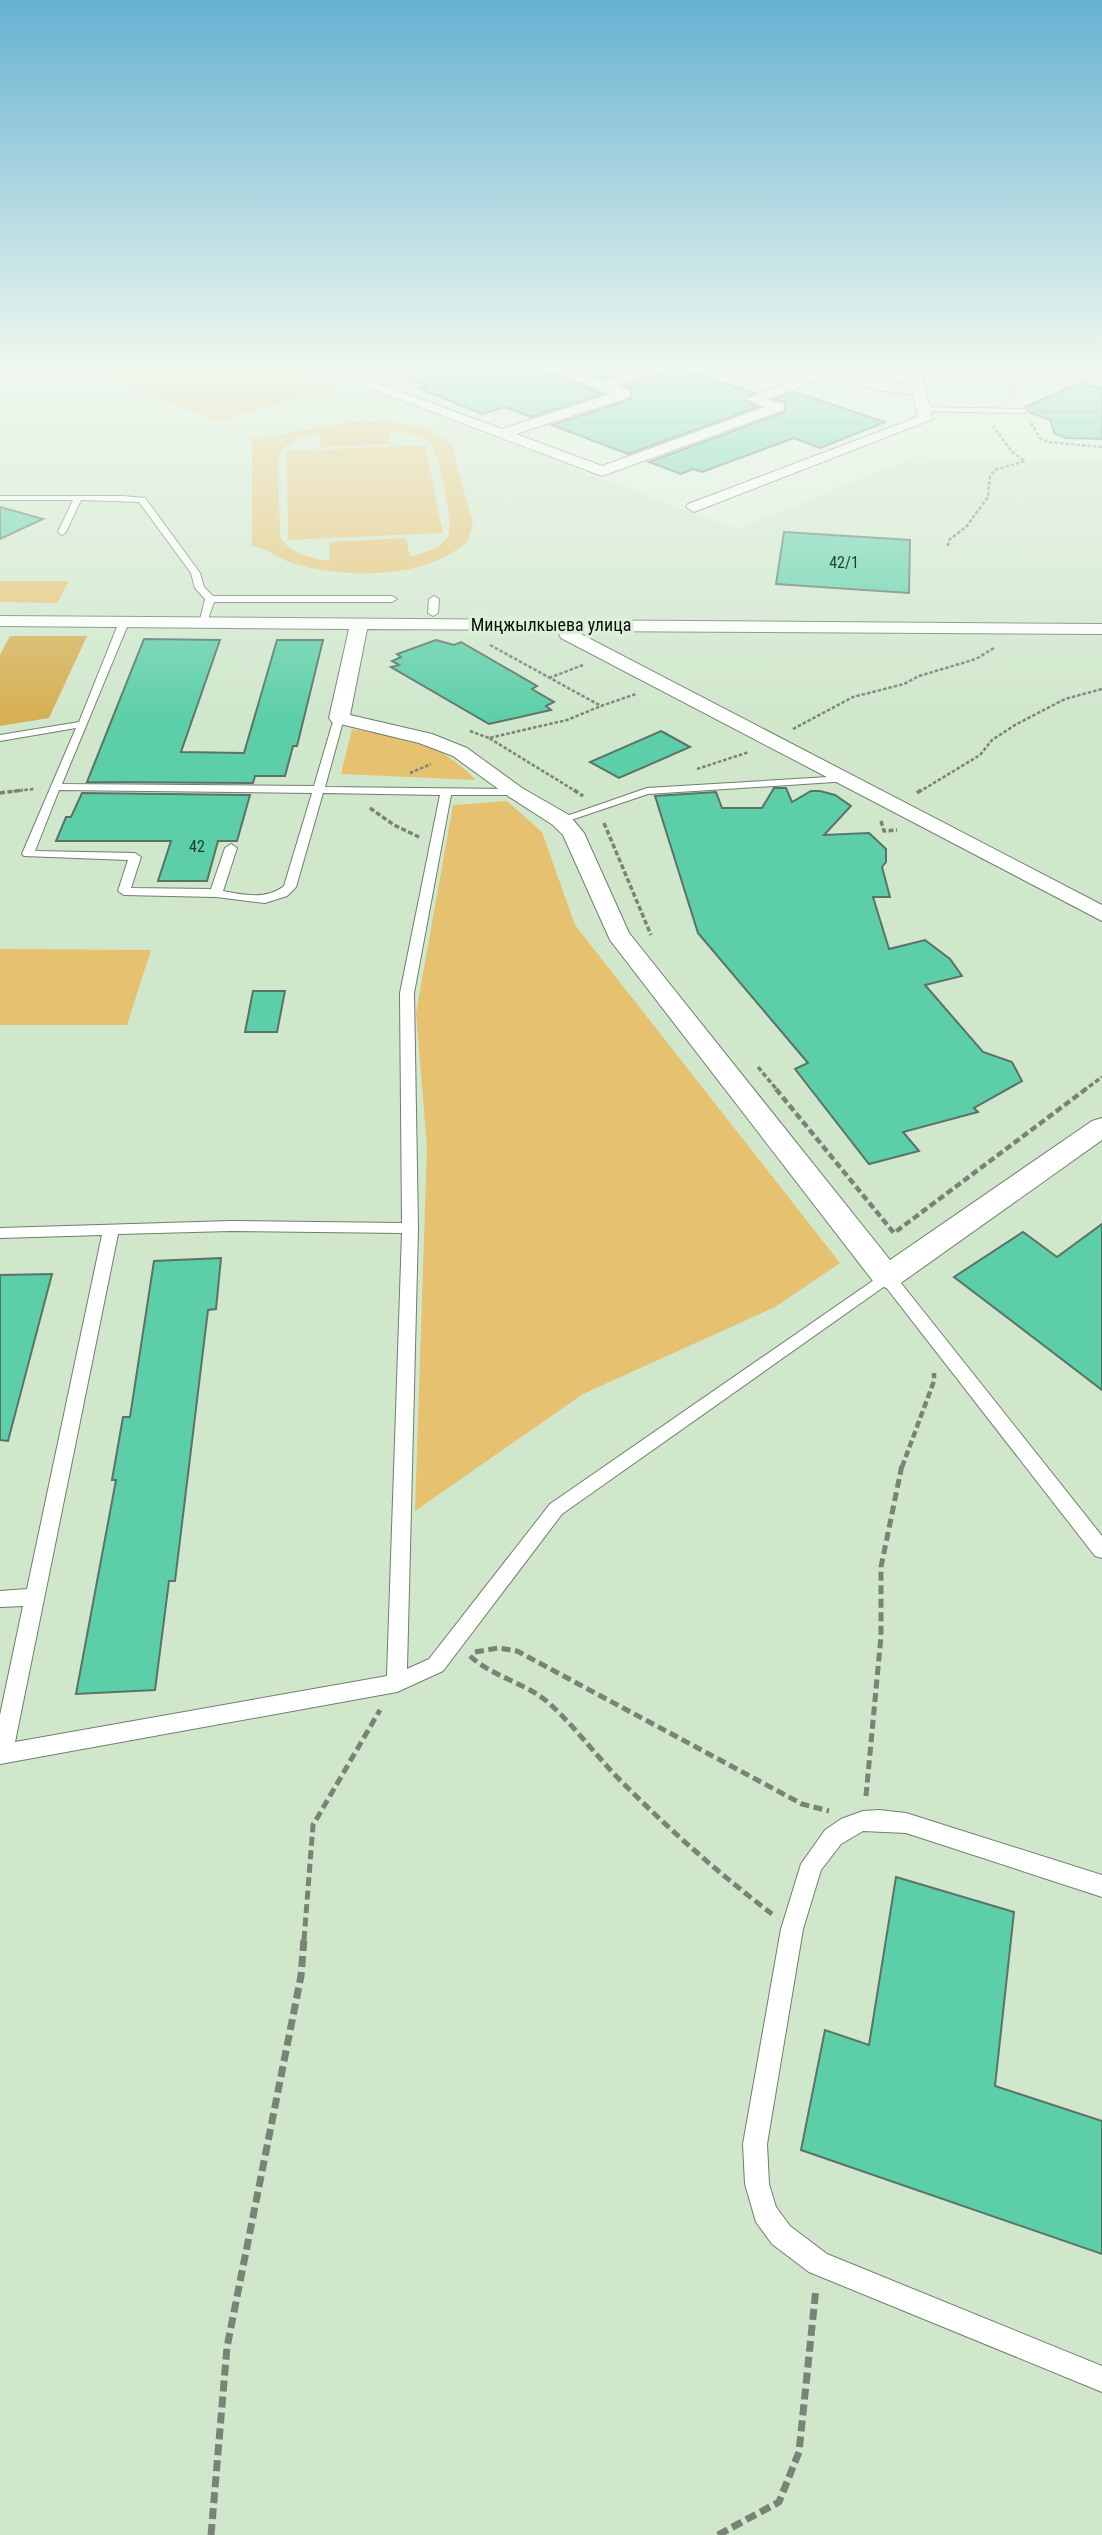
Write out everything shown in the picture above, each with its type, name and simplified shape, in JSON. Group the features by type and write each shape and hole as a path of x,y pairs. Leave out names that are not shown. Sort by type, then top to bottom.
{"street":[{"path":"694,507 756,483"},
{"name":"Миңжылкыева улица","path":"0,621 1102,629"},
{"path":"359,623 340,718 425,737 460,752 515,792 561,820 573,833 618,935 887,1277 1102,1127"},
{"path":"564,625 567,634 1102,914"}],"lane":[{"path":"0,498 142,500 195,573 200,588 210,599 392,599"},
{"path":"62,532 78,498"},
{"path":"433,613 434,598"},
{"path":"202,622 210,599"},
{"path":"124,622 28,854 135,857 124,891 216,893 244,899 280,897 290,887 340,718"},
{"path":"0,738 83,724"},
{"path":"561,820 596,805 647,792 845,779"},
{"path":"55,788 515,792"},
{"path":"397,1683 410,1228 407,993 446,792"},
{"path":"216,893 230,848"},
{"path":"0,1233 231,1226 410,1228"},
{"path":"111,1230 1,1754 397,1683 436,1665 459,1649 556,1509 887,1277 1102,1550"},
{"path":"0,1599 35,1597"},
{"path":"1102,1886 906,1823 863,1821 848,1826 833,1837 813,1864 792,1929 755,2144 757,2184 765,2213 781,2235 818,2263 1102,2379"}],"path":[{"path":"947,546 949,540 966,527 988,497 989,483"},
{"path":"480,639 601,706"},
{"path":"687,772 774,742 785,732 830,712 853,697 904,684 919,676 976,659 1003,640"},
{"path":"548,678 588,663"},
{"path":"917,794 980,755 992,740 1015,725 1065,699 1102,689"},
{"path":"489,738 567,720 643,691"},
{"path":"468,730 489,738 596,805 653,938"},
{"path":"0,793 37,789"},
{"path":"346,791 394,825 435,845"},
{"path":"756,1065 894,1233 1102,1077"},
{"path":"459,1649 498,1648 517,1651 802,1804 863,1821 881,1636 881,1567 899,1474 934,1381 934,1337"},
{"path":"459,1649 488,1671 533,1691 551,1704 624,1784 728,1881 792,1929"},
{"path":"211,2535 227,2347 301,1976 313,1825 397,1683"},
{"path":"718,2535 779,2502 799,2452 818,2263"}],"shaded area":[{"path":"0,483 615,483 737,529 850,483 1102,483 1102,2535 0,2535"},
{"path":"252,483 279,483 280,536 289,547 308,557 330,561 329,542 406,538 410,557 441,545 448,537 449,531 443,483 462,483 473,524 467,542 450,554 430,563 385,572 316,569 252,547"},
{"path":"287,483 433,483 443,533 288,540"},
{"path":"0,581 69,581 57,603 0,602"},
{"path":"10,636 87,636 49,718 0,726 0,655"},
{"path":"352,729 419,742 447,756 476,780 341,774"},
{"path":"507,801 542,832 575,925 840,1263 775,1307 583,1394 415,1511 427,1147 416,1013 453,805"},
{"path":"0,949 151,950 127,1025 0,1025"}],"building":[{"path":"0,507 43,519 0,539"},
{"path":"784,532 910,540 909,593 776,584"},
{"path":"144,639 220,640 181,752 244,753 277,640 323,640 297,746 293,746 285,776 255,776 253,783 87,782"},
{"path":"436,640 454,645 461,642 537,686 532,689 554,702 546,706 551,710 489,724 391,667 399,665 392,661 401,657 397,654"},
{"path":"661,731 690,747 619,778 590,762"},
{"path":"774,788 786,788 792,802 811,791 820,791 835,795 851,806 824,835 869,833 886,849 886,862 882,867 890,897 873,897 889,949 925,940 950,959 962,976 925,985 983,1052 1012,1062 1022,1081 974,1108 978,1112 903,1132 919,1151 869,1164 795,1069 808,1063 698,933 655,796 716,792 722,808 762,808"},
{"path":"82,793 250,795 237,841 218,841 207,881 158,881 171,841 56,841 66,817 71,817"},
{"path":"253,991 285,991 277,1032 245,1032"},
{"path":"1102,1224 1102,1390 954,1277 1023,1232 1057,1257"},
{"path":"221,1258 216,1309 208,1310 175,1581 169,1581 155,1690 76,1694 116,1480 112,1480 123,1417 130,1417 154,1261"},
{"path":"52,1274 8,1441 0,1440 0,1275"},
{"path":"896,1877 1014,1912 995,2086 1102,2121 1102,2254 801,2150 825,2030 869,2045"}]}
